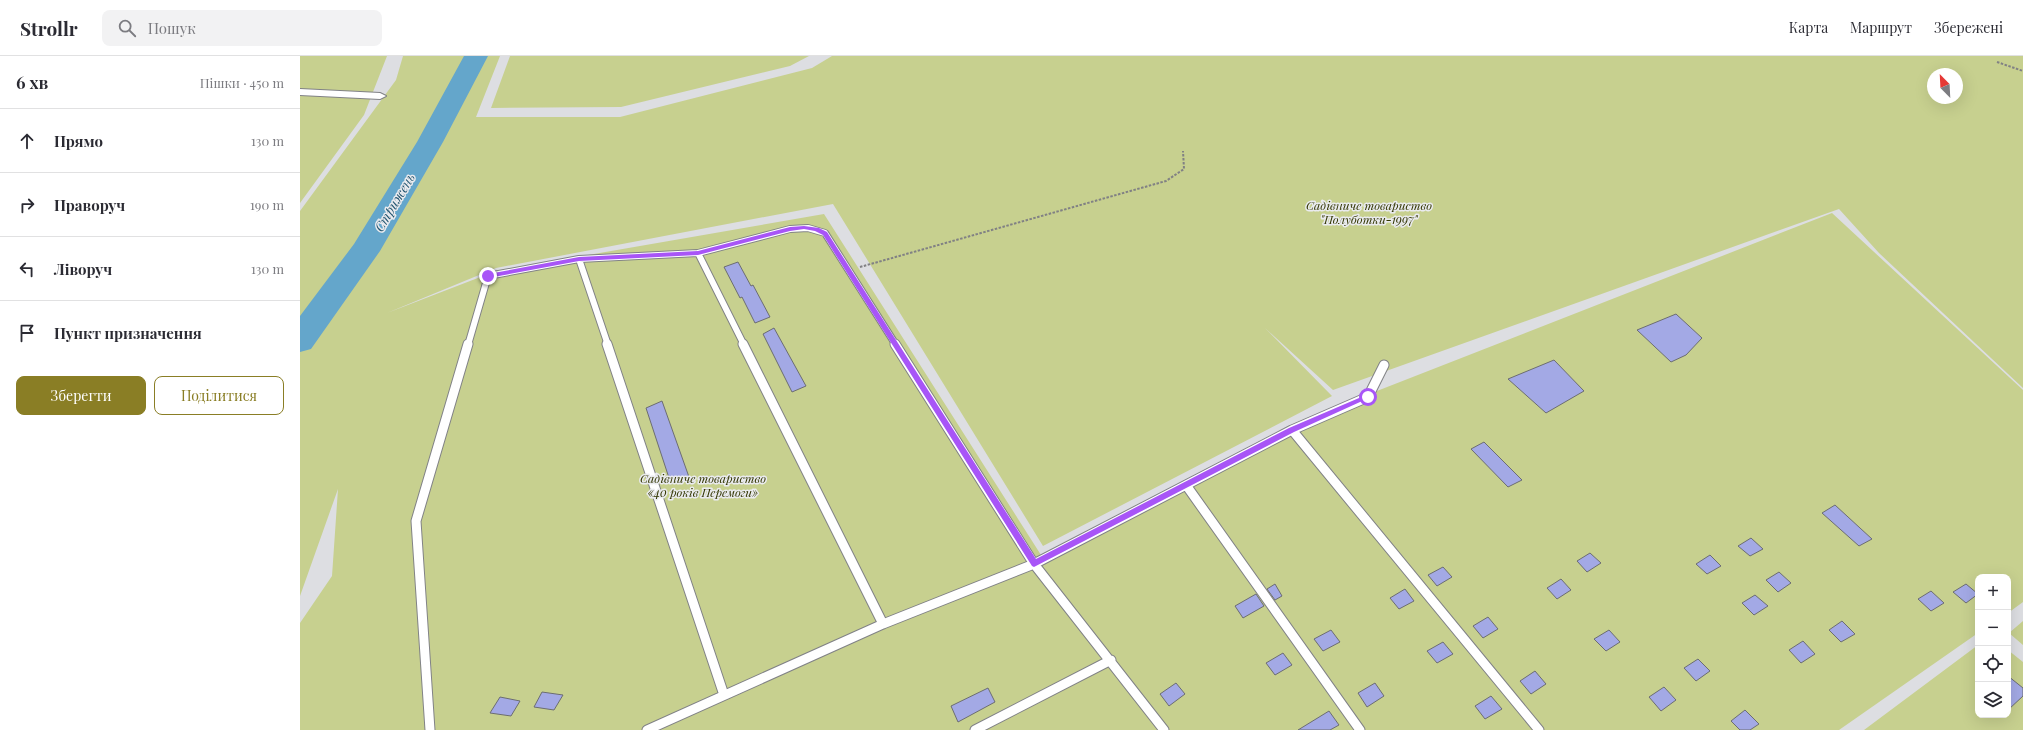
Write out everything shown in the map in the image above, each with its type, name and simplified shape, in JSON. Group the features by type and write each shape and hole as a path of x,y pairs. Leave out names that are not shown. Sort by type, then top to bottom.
{"street":[{"path":"300,92 380,96"}],"lane":[{"path":"430,730 416,521 488,276 579,259 698,253 790,229 804,227 817,229 825,233 1034,564 1111,660 1164,730"},
{"path":"698,253 883,624"},
{"path":"579,259 724,695"},
{"path":"647,730 883,624 1034,564 1292,430 1368,397 1384,365"},
{"path":"1292,430 1539,730"},
{"path":"1186,485 1360,730"},
{"path":"975,730 1111,660"}],"path":[{"path":"1997,62 2023,72"},
{"path":"848,270 1166,181 1184,169 1183,151"}],"green space":[{"path":"300,56 387,56 364,115 300,203"},
{"path":"403,56 500,56 476,117 620,117 812,68 832,56 2023,56 2023,388 1879,253 1839,209 1333,390 1265,328 1332,396 1043,546 833,204 496,268 387,313 496,271 824,214 1041,555 1295,423 1832,213 2023,390 2023,602 2011,611 2011,574 1975,574 1975,635 1839,730 300,730 300,623 332,576 338,489 300,596 300,211 396,80"},
{"path":"510,56 809,56 790,66 621,107 491,108"},
{"path":"2023,621 2023,645 2011,635 2011,631"},
{"path":"1975,647 1975,718 2011,718 2011,652 2023,662 2023,730 1864,730"}],"building":[{"path":"738,262 751,286 753,285 770,317 755,323 742,297 740,298 724,267"},
{"path":"1676,314 1702,338 1686,355 1671,362 1637,330"},
{"path":"774,328 806,386 792,392 763,334"},
{"path":"1554,360 1584,391 1546,413 1508,379"},
{"path":"662,401 689,477 671,484 646,408"},
{"path":"1484,442 1522,480 1508,487 1471,449"},
{"path":"1835,505 1872,539 1859,546 1822,513"},
{"path":"1751,538 1763,549 1750,556 1738,546"},
{"path":"1590,553 1601,563 1587,572 1577,561"},
{"path":"1710,555 1721,566 1707,574 1696,564"},
{"path":"1443,567 1452,577 1437,586 1428,575"},
{"path":"1779,572 1791,583 1778,592 1766,580"},
{"path":"1561,579 1571,590 1557,599 1547,588"},
{"path":"1275,584 1282,596 1275,600 1267,589"},
{"path":"1966,584 1975,592 1975,596 1966,603 1953,592"},
{"path":"1405,589 1414,601 1399,609 1390,598"},
{"path":"1931,591 1944,603 1931,611 1918,599"},
{"path":"1256,594 1264,606 1243,618 1235,606"},
{"path":"1755,595 1768,606 1754,615 1742,603"},
{"path":"1488,617 1498,629 1483,638 1473,626"},
{"path":"1842,621 1855,634 1841,642 1829,630"},
{"path":"1331,630 1340,642 1323,651 1314,639"},
{"path":"1609,630 1620,642 1606,651 1594,639"},
{"path":"1803,641 1815,654 1801,663 1789,650"},
{"path":"1443,642 1453,654 1437,663 1427,651"},
{"path":"1283,653 1292,665 1275,675 1266,663"},
{"path":"1698,659 1710,671 1696,681 1684,668"},
{"path":"1535,671 1546,684 1531,694 1520,681"},
{"path":"2011,678 2023,688 2023,696 2011,707"},
{"path":"1176,683 1185,694 1169,706 1160,694"},
{"path":"1375,683 1384,696 1367,707 1358,693"},
{"path":"1664,687 1676,700 1661,711 1649,697"},
{"path":"988,688 995,702 958,722 951,706"},
{"path":"542,692 563,695 554,710 534,707"},
{"path":"1491,696 1502,709 1485,719 1475,706"},
{"path":"500,697 520,701 511,716 490,713"},
{"path":"1745,710 1759,724 1750,730 1740,730 1731,721"},
{"path":"1329,711 1339,725 1330,730 1298,730"}],"waterway":[{"name":"Стрижень","path":"300,340 365,251 430,142 476,56"}],"route":[{"path":"488,276 579,259 698,253 790,229 804,227 817,229 825,233 1034,564 1292,430 1368,397"}],"park label":[{"name":"Садівниче товариство \"Полуботки-1997\"","path":"1369,212"},
{"name":"Садівниче товариство «40 років Перемоги»","path":"703,485"}]}
